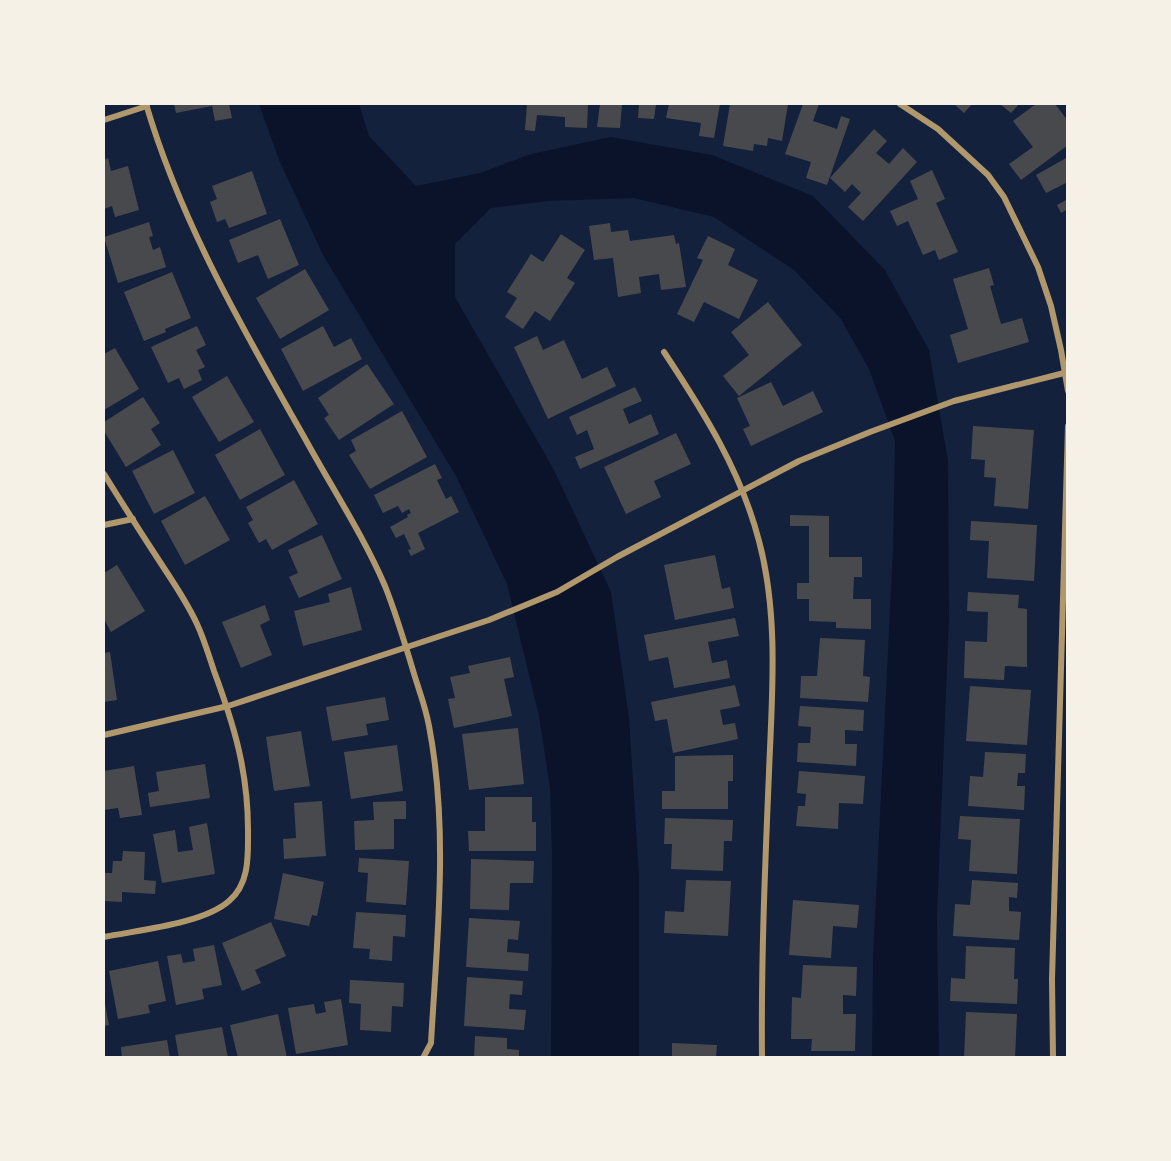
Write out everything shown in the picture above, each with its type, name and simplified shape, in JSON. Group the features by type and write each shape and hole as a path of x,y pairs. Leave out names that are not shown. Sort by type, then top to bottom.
{"street":[{"path":"900,104 938,129 988,176 1004,197 1038,267 1051,306 1068,391"},
{"path":"104,120 147,105 177,193 200,248 227,301 359,533 384,586 406,649 429,723 440,815 438,920 431,1043 424,1056"},
{"path":"664,351 704,413 743,490 759,541 765,571 771,617 772,652 762,948 762,1058"},
{"path":"104,735 228,706 489,620 557,592 617,557 799,461 954,401 1066,372"},
{"path":"1053,1058 1052,968 1068,426"},
{"path":"104,474 197,624 228,706 242,760 247,803 248,852 247,870 242,886 231,900 215,912 189,920 104,937"},
{"path":"104,525 132,519"}],"water":[{"path":"259,104 359,104 369,136 416,186 480,173 531,154 611,137 712,155 813,196 885,270 929,350 948,461 949,618 937,917 939,1057 872,1057 873,958 893,548 895,441 869,369 841,319 794,270 714,217 634,198 548,201 491,208 455,244 455,297 554,470 611,592 629,718 639,874 639,1057 551,1057 550,788 539,716 507,584 456,476 323,255 279,160"}],"building":[{"path":"174,104 229,104 232,118 215,121 212,106 176,113"},
{"path":"527,104 588,104 587,128 565,127 565,117 537,115 535,131 525,130"},
{"path":"600,104 622,104 620,128 597,127"},
{"path":"639,104 656,104 654,119 638,118"},
{"path":"669,104 720,104 714,138 699,136 701,123 666,118"},
{"path":"730,104 788,104 782,141 768,138 767,146 754,144 753,151 723,146"},
{"path":"803,104 819,104 813,121 837,129 841,116 850,119 827,185 806,178 811,162 785,154"},
{"path":"954,104 972,104 964,113"},
{"path":"1000,104 1019,104 1011,113"},
{"path":"1036,104 1055,104 1068,121 1068,145 1021,180 1009,164 1033,147 1013,121"},
{"path":"874,129 887,141 876,153 889,164 903,148 917,162 863,221 848,207 861,193 852,184 845,192 830,178"},
{"path":"1068,157 1068,182 1046,193 1036,175"},
{"path":"108,158 111,171 128,166 139,210 115,217 112,206 104,209 104,160"},
{"path":"932,170 945,199 936,203 958,252 939,260 935,250 923,255 908,221 897,226 890,211 918,199 910,181"},
{"path":"252,171 267,214 229,228 225,219 217,222 210,202 217,199 212,186"},
{"path":"1068,199 1068,209 1061,213 1057,205"},
{"path":"280,219 299,265 268,279 258,255 238,263 229,240"},
{"path":"149,222 153,236 149,237 153,250 160,247 166,267 118,283 104,237"},
{"path":"610,223 611,232 628,230 630,241 674,235 676,244 679,243 686,287 661,290 659,274 639,277 641,293 618,297 613,258 594,260 589,226"},
{"path":"561,234 585,250 567,278 575,283 550,321 535,311 523,329 505,317 517,298 507,292 531,254 543,262"},
{"path":"708,236 735,249 728,265 758,280 739,319 704,302 694,322 677,314 703,260 697,258"},
{"path":"989,268 994,285 990,286 1001,324 1022,318 1029,342 958,363 950,335 968,329 953,279"},
{"path":"305,269 329,310 280,339 256,298"},
{"path":"172,272 191,318 144,341 124,292"},
{"path":"768,302 802,345 739,396 723,376 749,355 731,332"},
{"path":"197,326 206,345 196,350 205,367 198,370 202,380 184,389 179,378 168,383 151,347"},
{"path":"323,326 334,347 351,338 362,359 303,391 281,349"},
{"path":"537,336 543,350 564,340 582,379 607,367 616,386 548,419 514,347"},
{"path":"115,348 139,389 104,410 104,354"},
{"path":"367,364 394,404 339,440 324,418 329,415 318,398"},
{"path":"227,376 254,422 219,442 192,397"},
{"path":"771,382 783,406 813,391 823,412 751,446 743,429 750,426 737,398"},
{"path":"635,387 642,401 623,409 629,424 651,414 659,434 580,469 575,457 594,449 587,430 577,435 569,417"},
{"path":"143,397 160,423 151,429 161,445 126,467 104,431 104,422"},
{"path":"402,411 427,457 370,489 349,455 356,451 351,440"},
{"path":"973,426 1034,430 1028,509 994,506 996,478 984,477 985,460 971,459"},
{"path":"260,429 285,475 240,500 215,455"},
{"path":"676,433 691,464 654,481 661,497 626,514 604,467"},
{"path":"173,450 195,493 154,514 132,471"},
{"path":"435,464 442,478 437,480 446,499 451,496 459,512 418,533 425,549 411,556 408,550 411,549 404,534 396,538 390,527 408,517 407,515 411,513 409,509 402,513 398,506 383,513 374,495"},
{"path":"294,480 318,524 272,550 266,539 259,543 248,523 253,520 246,507"},
{"path":"205,496 230,540 185,565 161,521"},
{"path":"790,515 829,516 829,557 862,557 862,577 854,577 853,599 871,599 871,629 836,628 836,622 809,621 809,599 797,599 797,583 809,583 809,526 790,526"},
{"path":"971,521 1037,525 1034,581 987,578 989,541 970,540"},
{"path":"322,535 342,579 299,598 289,577 298,573 288,550"},
{"path":"715,555 722,589 730,587 734,608 675,620 664,565"},
{"path":"117,565 145,611 111,632 104,619 104,573"},
{"path":"351,587 362,630 303,646 294,611 330,602 328,594"},
{"path":"968,592 1019,595 1018,608 1027,609 1027,667 1005,666 1004,680 964,678 965,641 987,642 988,612 967,611"},
{"path":"265,605 270,620 260,625 272,655 241,668 222,622"},
{"path":"735,618 739,636 708,642 712,663 727,660 730,678 674,688 668,657 649,661 644,635"},
{"path":"820,638 865,640 863,676 870,677 868,702 800,698 801,676 817,676"},
{"path":"110,652 117,700 104,702 104,653"},
{"path":"510,657 514,677 504,679 512,716 454,728 448,699 455,698 450,677 470,673 468,666"},
{"path":"735,685 740,706 720,710 723,725 735,723 738,739 673,753 667,719 655,721 651,702"},
{"path":"970,686 1031,690 1027,745 966,741"},
{"path":"385,697 389,720 366,724 368,735 332,741 326,707"},
{"path":"800,706 864,710 863,731 845,730 845,744 857,744 856,766 797,762 798,743 810,743 811,727 798,726"},
{"path":"518,728 524,784 469,790 462,734"},
{"path":"301,731 310,786 274,791 266,737"},
{"path":"397,745 403,791 351,799 344,752"},
{"path":"985,752 1026,754 1025,773 1018,773 1017,786 1025,786 1024,810 968,806 970,776 983,777"},
{"path":"733,755 733,781 728,781 728,809 662,809 662,791 675,791 675,756"},
{"path":"205,764 210,798 150,807 148,793 159,791 156,772"},
{"path":"134,766 142,815 120,818 118,808 104,810 104,771"},
{"path":"799,771 865,776 863,804 839,803 838,829 796,826 798,806 805,806 806,794 797,793"},
{"path":"485,797 532,797 532,822 536,822 536,851 469,851 468,831 485,831"},
{"path":"322,801 326,856 284,859 283,839 296,838 294,803"},
{"path":"406,801 406,819 394,819 394,849 355,850 354,821 374,820 373,802"},
{"path":"960,816 1020,819 1017,874 969,871 971,840 958,839"},
{"path":"665,818 733,820 732,841 724,841 723,871 671,869 672,844 664,844"},
{"path":"207,823 215,874 162,883 153,834 175,830 178,852 193,850 189,827"},
{"path":"123,851 145,852 144,880 156,881 155,894 122,892 122,902 104,901 104,873 112,873 113,861 122,861"},
{"path":"359,858 409,861 406,905 366,902 368,873 358,872"},
{"path":"471,859 534,861 533,883 510,883 509,910 470,909"},
{"path":"283,873 324,882 317,916 312,915 309,926 274,919"},
{"path":"686,880 731,881 728,936 664,933 665,911 684,912"},
{"path":"972,880 1018,883 1017,898 1009,897 1009,911 1021,912 1019,940 953,936 955,904 970,905"},
{"path":"793,900 859,905 857,928 833,926 831,958 789,955"},
{"path":"356,912 406,915 405,937 393,936 392,961 369,959 370,949 353,948"},
{"path":"469,918 520,921 518,940 508,939 507,952 529,954 528,971 466,967"},
{"path":"271,922 286,956 255,970 261,983 242,991 222,943"},
{"path":"214,945 222,985 202,989 204,999 176,1005 167,956 181,954 183,963 195,961 193,949"},
{"path":"966,946 1015,948 1014,979 1018,979 1017,1004 950,1001 951,978 965,979"},
{"path":"158,961 166,1001 148,1005 150,1013 118,1019 109,971"},
{"path":"803,965 857,967 856,996 843,995 843,1014 856,1014 855,1051 811,1051 812,1039 791,1039 792,997 801,998"},
{"path":"467,977 523,981 522,995 510,994 509,1009 526,1010 524,1030 464,1026"},
{"path":"350,980 404,983 403,1007 392,1006 391,1032 360,1030 361,1004 349,1003"},
{"path":"104,999 109,1025 104,1026"},
{"path":"341,999 348,1045 296,1054 288,1008 314,1004 316,1014 326,1012 324,1002"},
{"path":"966,1012 1017,1014 1015,1058 964,1058"},
{"path":"278,1014 287,1058 238,1058 230,1025"},
{"path":"222,1027 228,1058 179,1058 175,1035"},
{"path":"475,1036 507,1038 507,1049 519,1050 519,1058 474,1058"},
{"path":"167,1040 170,1058 122,1058 121,1047"},
{"path":"672,1043 717,1045 716,1058 672,1058"}]}
